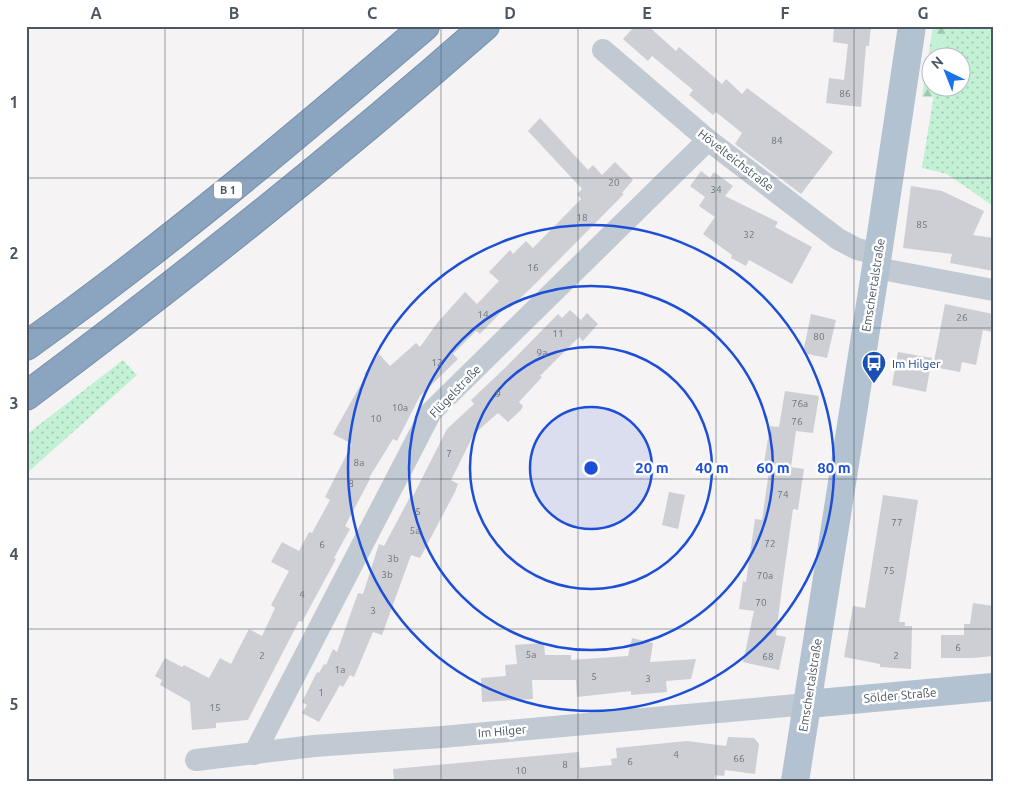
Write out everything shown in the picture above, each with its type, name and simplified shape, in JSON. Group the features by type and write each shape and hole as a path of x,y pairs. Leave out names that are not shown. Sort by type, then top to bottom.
{"highway":[{"name":"B 1","path":"26,346 84,305 292,139 425,26"},
{"path":"26,396 132,317 266,212 405,96 485,26"}],"main road":[{"name":"Emschertalstraße","path":"795,781 912,26"},
{"name":"Sölder Straße","path":"808,704 993,687"}],"street":[{"name":"Hövelteichstraße","path":"603,50 708,140 838,239 877,261 993,290"},
{"name":"Flügelstraße","path":"254,754 431,412 708,140"},
{"name":"Im Hilger","path":"196,760 314,746 442,737 808,704"}],"green space":[{"path":"933,26 947,26 942,48 930,48"},
{"path":"947,26 993,26 993,206 947,174 922,168 933,98 972,98 972,48 942,48"},
{"path":"123,360 137,375 26,474 26,435"}],"building":[{"path":"635,26 648,26 676,51 679,47 722,84 726,79 742,94 747,88 833,152 801,194 735,144 742,133 716,112 713,115 689,95 693,90 652,56 648,61 623,39"},
{"path":"834,26 871,26 869,46 866,46 861,107 826,103 829,78 844,80 848,44 833,42"},
{"path":"540,118 588,170 593,165 602,175 615,162 633,180 622,193 624,194 533,286 510,308 507,306 480,334 476,331 453,354 458,359 420,396 397,441 393,439 369,478 345,526 350,529 334,558 336,559 302,622 299,621 248,720 216,723 216,728 192,730 190,702 160,685 162,680 155,676 165,658 209,678 220,658 231,664 249,629 262,636 275,608 271,605 289,571 271,562 282,542 299,551 309,532 312,533 330,500 325,497 352,444 333,434 366,375 364,374 379,354 390,366 416,343 420,347 438,322 465,292 477,304 499,281 489,272 510,250 513,254 526,241 533,248 581,199 577,194 582,189 528,131"},
{"path":"701,171 710,178 714,172 733,186 725,196 778,222 775,227 812,247 792,284 749,260 746,266 731,258 732,255 703,234 715,217 699,206 705,197 690,186"},
{"path":"911,186 942,191 984,211 973,235 993,238 993,271 950,263 952,254 903,248"},
{"path":"945,304 993,314 993,332 983,330 976,365 962,362 960,372 933,367"},
{"path":"570,310 581,320 587,313 598,324 583,341 579,337 540,376 542,377 519,402 523,406 521,410 508,422 498,413 474,434 451,480 458,484 455,492 420,558 411,555 382,635 373,632 354,677 350,675 343,687 340,685 319,722 302,713 307,705 302,702 317,672 319,673 324,664 326,665 333,649 337,652 358,593 363,594 379,544 384,546 410,497 412,498 447,429 474,404 471,400 558,314 562,318"},
{"path":"811,314 836,320 827,358 803,353"},
{"path":"898,352 932,358 926,392 892,385"},
{"path":"785,391 819,396 813,433 796,431 791,467 804,469 798,510 793,509 776,635 786,637 779,670 743,662 754,611 739,609 743,581 746,582 755,519 762,520 770,464 764,463 770,426 779,427"},
{"path":"669,492 685,495 678,529 662,525"},
{"path":"883,495 918,500 899,622 905,622 905,626 912,626 911,669 880,667 880,664 844,657 853,606 865,608"},
{"path":"973,603 993,606 993,656 941,658 941,635 964,635 964,624 970,624"},
{"path":"632,638 653,643 650,662 696,659 691,679 666,681 667,692 631,695 631,691 577,697 576,680 532,680 533,699 482,702 481,678 506,676 505,665 517,664 515,645 544,643 545,655 571,655 571,660 628,656"},
{"path":"728,737 754,738 759,744 755,774 725,770 724,776 715,775 714,781 394,781 393,769 579,752 580,768 612,765 611,759 617,758 616,748 687,741 726,746"}],"place":[{"name":"Im Hilger","path":"874,384"}]}
